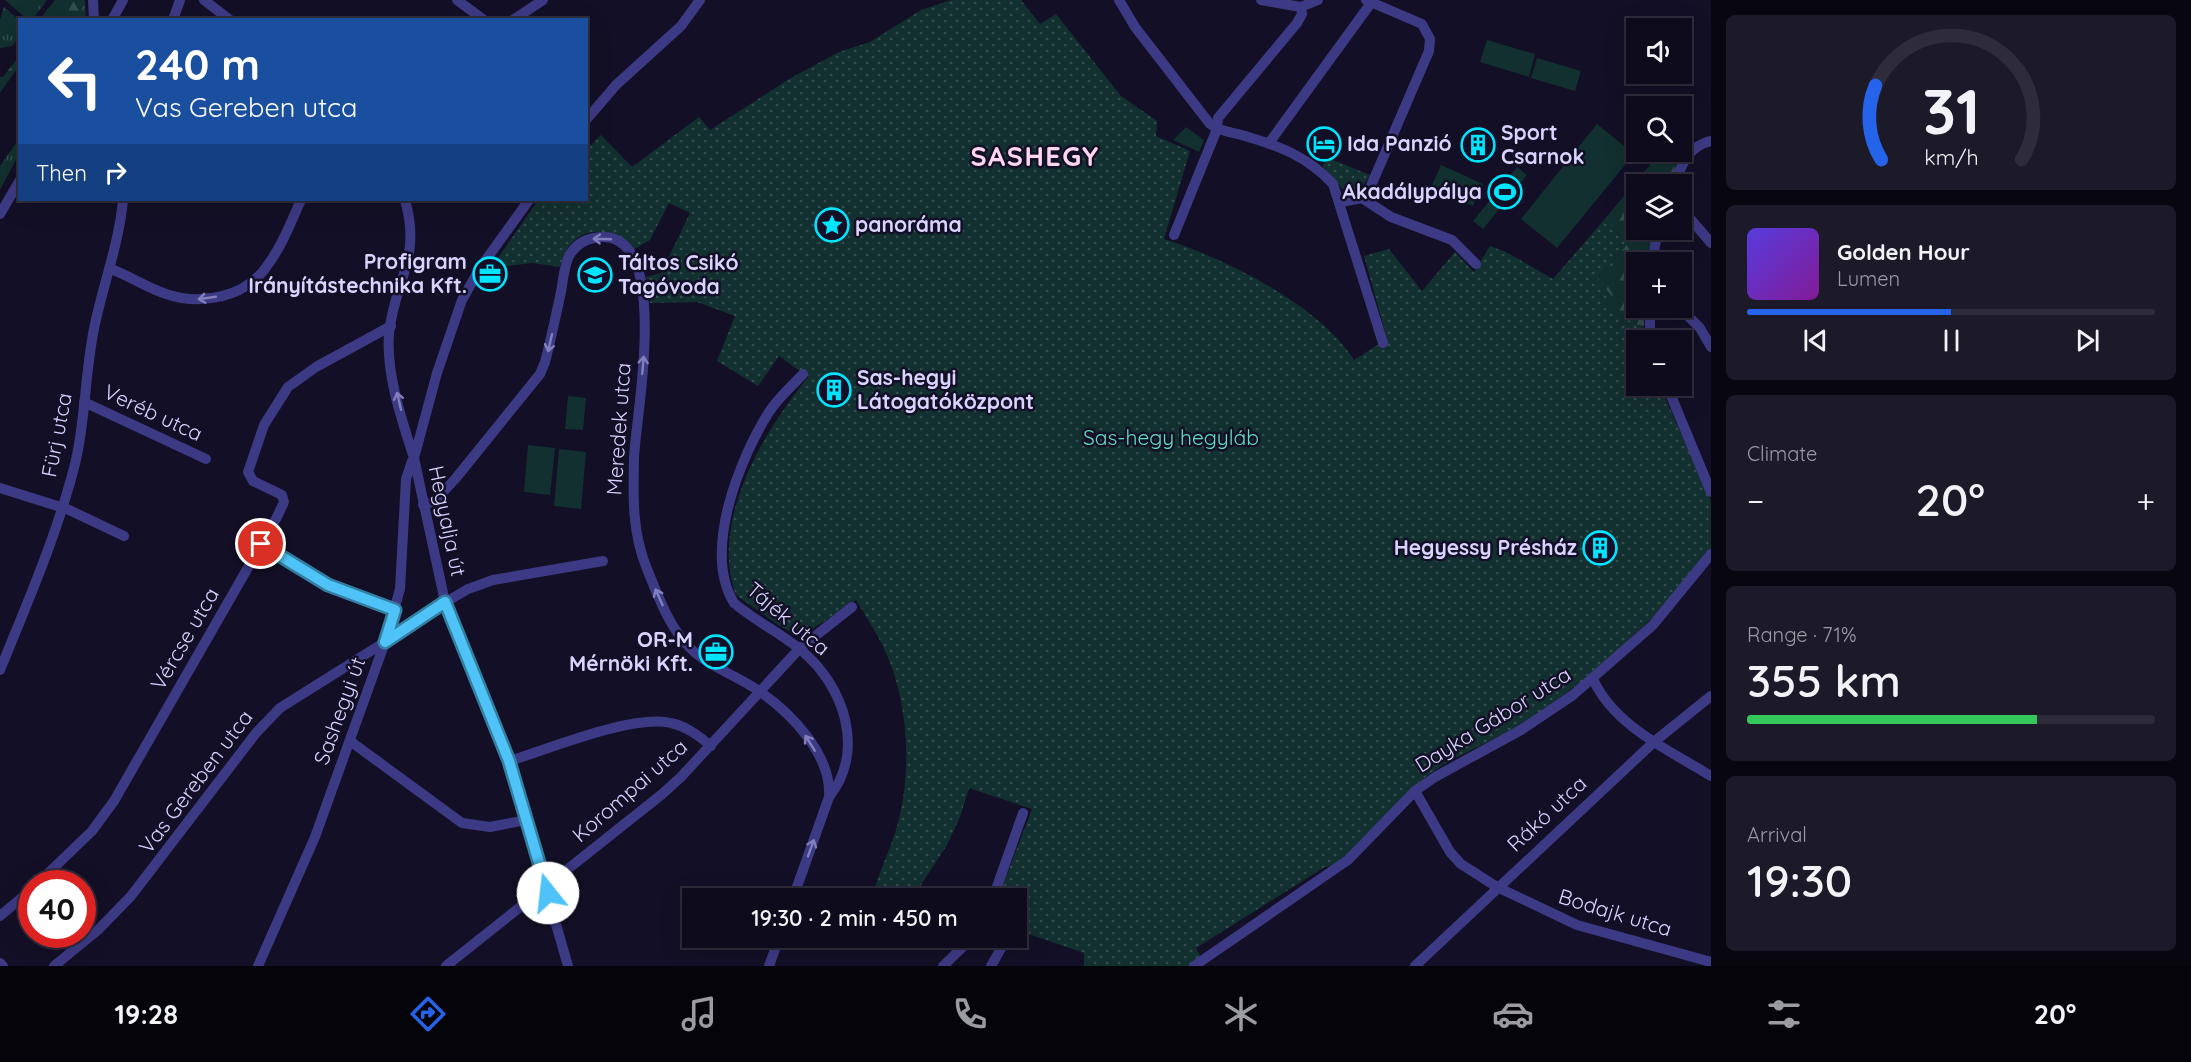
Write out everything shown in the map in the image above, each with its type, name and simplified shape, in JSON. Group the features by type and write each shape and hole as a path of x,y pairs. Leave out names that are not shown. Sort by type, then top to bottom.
{"street":[{"path":"93,0 94,18"},
{"path":"113,18 123,0"},
{"path":"174,18 180,0"},
{"path":"194,0 206,2 227,18"},
{"path":"457,0 481,18"},
{"path":"516,18 543,0"},
{"path":"588,118 616,85 681,26 700,0"},
{"path":"1119,0 1135,27 1203,118 1217,129 1269,143 1300,156 1319,168 1333,184 1341,202 1383,343"},
{"path":"1261,0 1301,7 1318,0"},
{"path":"1269,143 1368,1 1422,24 1430,39 1429,51 1372,185 1362,198 1341,202"},
{"path":"1174,235 1217,129 1218,118 1297,23 1302,14 1301,7"},
{"path":"1679,174 1690,152 1696,146 1711,141"},
{"path":"0,214 18,183"},
{"path":"1362,198 1391,217 1452,240 1476,264"},
{"name":"Fürj utca","path":"0,670 43,566 76,458 95,324 111,269 123,201"},
{"path":"111,269 156,290 182,298 208,299 237,291 255,280 268,265 300,201"},
{"path":"405,201 411,226 410,247 391,326 392,371 414,458"},
{"name":"Hegyalja út","path":"528,201 480,268 462,300 437,373 414,458 445,602 509,761 567,966"},
{"path":"1692,221 1711,243"},
{"name":"Meredek utca","path":"423,505 435,501 449,486 506,419 540,374 546,362 565,269 576,248 585,241 596,238 617,242 629,252 638,271 646,318 634,454 633,504 637,544 666,612 690,648 760,691 783,710 812,745 826,774 829,797"},
{"path":"1690,318 1700,328 1711,347"},
{"name":"Vércse utca","path":"52,870 92,831 114,801 284,502 282,495 253,481 248,472 268,417 288,387 302,375 391,326"},
{"name":"Tájék utca","path":"803,374 771,409 743,461 729,498 723,541 728,590 734,603 800,648 827,680 838,700 848,729 847,766 840,784 829,797"},
{"path":"1671,396 1711,492"},
{"name":"Veréb utca","path":"84,402 206,459"},
{"name":"Sashegyi út","path":"258,966 315,837 395,610 402,572 406,479 414,458"},
{"path":"0,488 67,509 124,536"},
{"path":"261,544 328,585 395,610"},
{"name":"Dayka Gábor utca","path":"1194,966 1348,860 1415,791 1435,777 1536,721 1593,679 1653,625 1711,555"},
{"name":"Vas Gereben utca","path":"54,966 98,930 131,896 269,717 445,602 493,580 603,561"},
{"name":"Korompai utca","path":"446,966 661,795 711,746 800,648 852,607"},
{"path":"1593,679 1618,713 1640,733 1711,776"},
{"name":"Rákó utca","path":"1415,966 1655,741 1711,696"},
{"path":"509,761 618,728 654,721 675,724 711,746"},
{"path":"350,741 462,823 490,827 526,819"},
{"name":"Bodajk utca","path":"1415,791 1450,852 1467,869 1497,887 1577,925 1711,962"},
{"path":"797,888 829,797"},
{"path":"997,888 1023,813"},
{"path":"0,916 18,901"},
{"path":"769,966 775,948"},
{"path":"943,966 962,948"},
{"path":"992,966 1002,948"}],"green space":[{"path":"5,0 47,0 34,18 26,18"},
{"path":"55,0 85,0 86,18 41,18"},
{"path":"79,0 85,18 63,18 62,14 69,2"},
{"name":"Sas-hegy hegyláb","path":"951,0 1021,0 1040,24 1056,14 1121,96 1157,121 1156,136 1190,151 1164,239 1215,258 1269,286 1318,320 1354,360 1387,339 1364,256 1389,249 1422,291 1455,252 1474,272 1490,246 1506,252 1553,279 1603,221 1628,243 1598,279 1611,295 1603,307 1644,328 1644,330 1626,330 1626,396 1664,396 1711,501 1711,548 1666,605 1595,671 1531,720 1444,764 1424,778 1336,866 1325,867 1196,948 1201,957 1190,966 1084,966 1084,953 1027,933 1027,888 1002,888 1032,809 969,788 960,817 947,845 919,888 875,888 897,825 903,798 906,762 902,708 887,654 856,600 801,637 778,625 736,595 729,567 730,538 735,508 745,479 774,424 808,377 779,356 758,386 717,361 735,316 697,302 650,303 646,277 661,273 690,213 669,203 650,240 634,249 612,235 590,232 580,236 572,243 560,267 532,263 491,268 537,201 588,201 588,148 601,135 632,167 699,117 710,130 789,79 839,52 870,42 921,10"},
{"path":"4,7 18,19 18,37 12,46 0,48 0,20"},
{"path":"1487,40 1535,54 1529,77 1480,62"},
{"path":"18,47 18,67 0,93 0,77 3,77 17,59"},
{"path":"1537,58 1581,71 1575,91 1531,78"},
{"path":"1597,124 1626,148 1627,162 1557,248 1521,219"},
{"path":"1186,127 1204,140 1199,152 1173,140"},
{"path":"18,140 18,156 0,190 0,166"},
{"path":"1328,158 1370,175 1359,193 1347,194 1322,166"},
{"path":"1653,162 1678,162 1673,174 1643,174"},
{"path":"1441,165 1483,184 1473,206 1431,187"},
{"name":"Akadálypálya","path":"1517,167 1527,175 1483,229 1473,221"},
{"path":"1626,194 1626,240 1651,240 1650,252 1626,252 1626,318 1644,318 1644,328 1603,307 1598,279 1628,243 1603,221"},
{"path":"568,396 586,398 583,430 565,429"},
{"path":"528,445 555,448 550,495 524,492"},
{"path":"559,449 586,452 581,509 554,506"}],"place":[{"name":"Ida Panzió","path":"1324,144"},
{"name":"Sport Csarnok","path":"1478,145"},
{"name":"Akadálypálya","path":"1505,192"},
{"name":"panoráma","path":"832,225"},
{"name":"Profigram Irányítástechnika Kft.","path":"490,274"},
{"name":"Táltos Csikó Tagóvoda","path":"595,275"},
{"name":"Sas-hegyi Látogatóközpont","path":"834,390"},
{"name":"Hegyessy Présház","path":"1600,548"},
{"name":"OR-M Mérnöki Kft.","path":"716,652"}],"district":[{"name":"SASHEGY","path":"1035,157"}],"route":[{"path":"261,544 328,585 395,610 385,642 410,623 445,602 509,761 548,893"}]}
